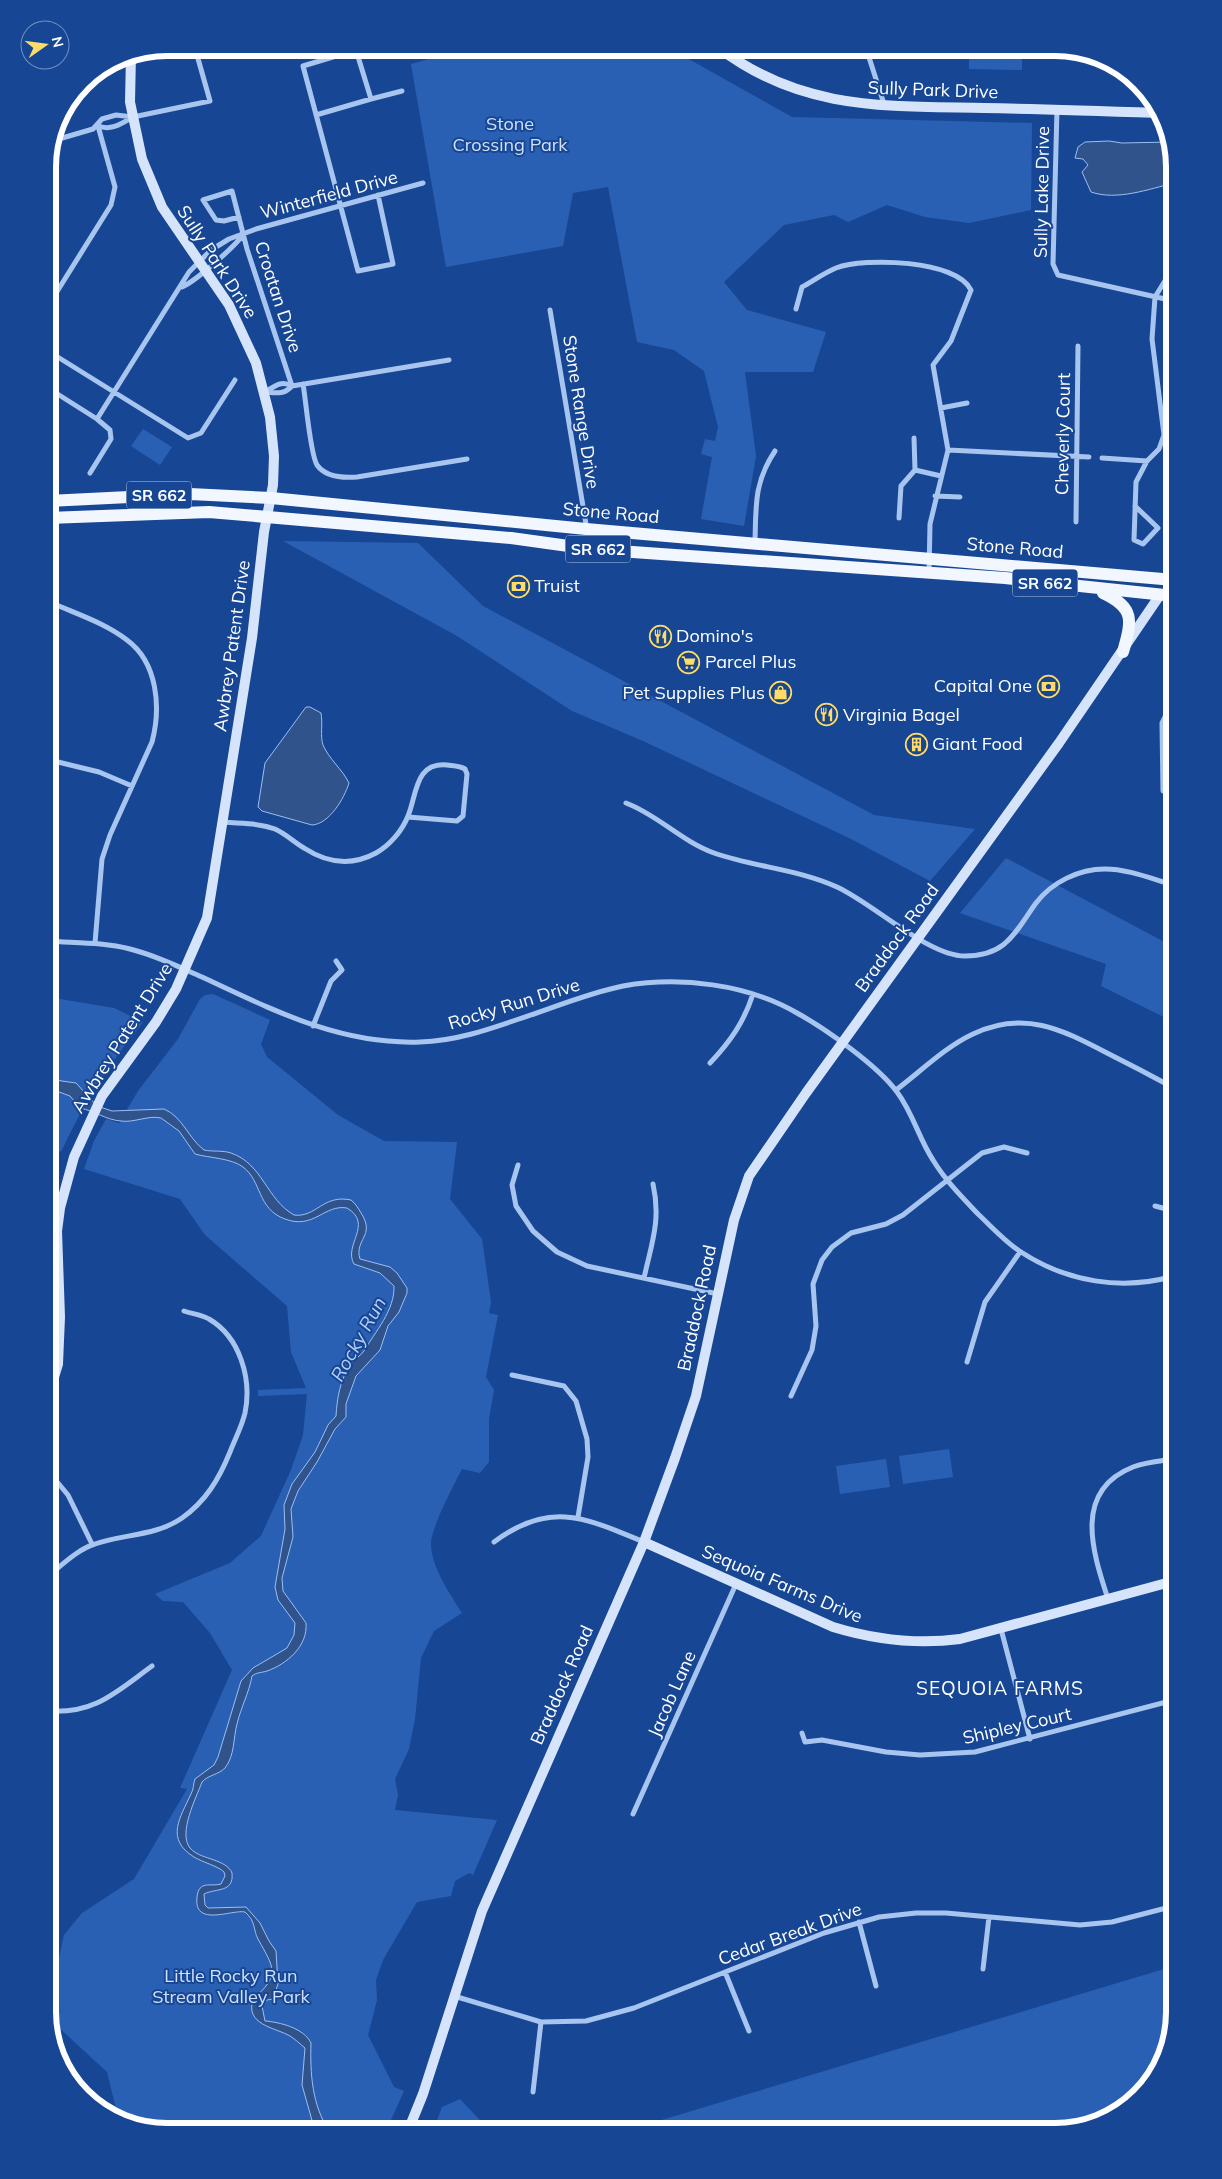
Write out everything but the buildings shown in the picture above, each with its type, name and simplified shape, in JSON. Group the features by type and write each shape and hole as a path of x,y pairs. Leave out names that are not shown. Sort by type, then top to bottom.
{"main road":[{"name":"Stone Road","path":"56,501 190,494 271,498 586,529 1166,577"},
{"name":"Stone Road","path":"56,518 209,512 267,519 491,537 590,549 929,573 1160,596"},
{"path":"1094,588 1122,603 1128,613 1130,624 1123,652"},
{"name":"Braddock Road","path":"1160,596 1166,588"},
{"name":"SR 662","path":"1160,596 1166,596"}],"street":[{"path":"56,293 111,205 115,187 98,126 102,119 116,115 133,117 210,101 197,56"},
{"path":"339,56 303,66 339,206 358,271 393,264 378,195"},
{"path":"358,56 371,99"},
{"name":"Sully Park Drive","path":"731,56 762,76 793,88 849,103 884,106 1151,113"},
{"path":"868,56 884,106"},
{"name":"Sully Park Drive","path":"131,63 130,102 142,159 154,192 178,232 202,265 244,335 265,392 272,435 271,498 267,519"},
{"path":"316,115 402,91"},
{"name":"Sully Lake Drive","path":"1057,110 1053,264 1056,272 1063,278 1166,299"},
{"path":"60,139 98,126 106,129 120,125 133,117"},
{"name":"Winterfield Drive","path":"182,287 195,280 202,265 229,239 339,206 423,184"},
{"name":"Croatan Drive","path":"239,217 224,221 216,220 203,200 232,192 239,217 243,234 292,386"},
{"name":"Winterfield Drive","path":"97,419 182,287 189,272 234,247 243,234"},
{"path":"796,309 802,287 837,268 867,261 899,262 957,276 967,282 971,290 951,341 933,365 948,450 935,496 930,524 929,573"},
{"path":"1135,506 1158,528 1143,544 1134,540 1135,506 1136,482 1147,461 1159,450 1164,435 1152,339 1155,297 1166,279"},
{"name":"Stone Range Drive","path":"550,310 590,549"},
{"name":"Cheverly Court","path":"1076,522 1078,346"},
{"path":"56,356 184,437 193,438 201,433 235,380"},
{"path":"265,392 285,382 292,386 448,360"},
{"path":"303,384 314,454 317,465 327,473 339,478 357,477 466,459"},
{"path":"265,392 281,393 288,391 292,386"},
{"path":"56,393 108,426 111,439 90,473"},
{"path":"941,408 967,403"},
{"path":"899,518 901,486 914,470 914,438"},
{"path":"948,450 1089,457"},
{"path":"755,543 759,483 764,468 776,451"},
{"path":"1102,458 1147,461"},
{"path":"914,470 941,476"},
{"path":"935,496 960,497"},
{"name":"Awbrey Patent Drive","path":"56,1371 58,1364 60,1317 57,1254 60,1208 74,1157 87,1124 102,1096 156,1022 185,969 207,918 252,638 267,519"},
{"name":"Braddock Road","path":"411,2123 423,2094 482,1911 644,1542 691,1414 709,1344 734,1220 749,1176 764,1152 1123,652 1160,596"},
{"path":"56,605 102,625 127,640 140,653 152,676 158,703 156,727 152,742 110,835 102,859 95,943"},
{"path":"1163,792 1162,723 1166,715"},
{"path":"58,762 99,772 132,786"},
{"path":"222,822 261,825 277,830 316,855 342,862 363,858 381,850 393,840 408,817 416,790 429,768 434,764 465,769 463,816 457,821 408,817"},
{"path":"626,803 645,810 681,836 713,852 739,861 795,872 838,887 864,901 918,938 946,954 962,956 986,954 998,948 1015,935 1036,903 1050,889 1068,878 1089,871 1121,871 1166,883"},
{"name":"Rocky Run Drive","path":"56,941 95,943 133,949 185,969 313,1026 367,1040 425,1042 465,1036 584,997 620,987 646,983 673,982 720,987 754,994 797,1012 865,1061 896,1090 933,1161 996,1232 1020,1252 1050,1268 1089,1280 1128,1284 1166,1277"},
{"path":"313,1026 331,981 342,970 336,961"},
{"path":"710,1063 728,1045 741,1024 754,994"},
{"path":"896,1090 964,1039 987,1028 1021,1023 1038,1024 1063,1031 1166,1084"},
{"path":"790,1396 808,1365 812,1350 816,1326 813,1284 818,1268 826,1253 837,1242 851,1233 886,1224 903,1215 989,1150 1004,1147 1028,1153"},
{"path":"518,1165 512,1186 514,1201 526,1222 540,1239 557,1252 577,1262 718,1294"},
{"path":"644,1278 657,1217 658,1205 652,1184"},
{"path":"1155,1206 1166,1209"},
{"path":"56,1207 60,1208"},
{"path":"967,1362 985,1302 1020,1252"},
{"path":"56,1570 92,1544 154,1531 180,1519 195,1508 217,1482 241,1426 247,1392 240,1356 230,1339 211,1320 184,1312"},
{"path":"56,1317 60,1317"},
{"path":"512,1375 564,1386 576,1401 585,1432 588,1457 578,1517"},
{"path":"1108,1599 1092,1540 1091,1521 1098,1499 1110,1482 1132,1467 1166,1461"},
{"path":"56,1481 68,1495 92,1544"},
{"path":"494,1542 515,1528 531,1521 561,1516 578,1517 644,1542"},
{"name":"Sequoia Farms Drive","path":"644,1542 834,1627 878,1639 938,1642 1001,1629 1166,1583"},
{"name":"Jacob Lane","path":"633,1814 736,1584"},
{"path":"1001,1629 1030,1739"},
{"path":"56,1711 76,1711 95,1706 152,1666"},
{"name":"Shipley Court","path":"802,1733 805,1742 822,1740 886,1752 920,1755 975,1752 1166,1702"},
{"name":"Cedar Break Drive","path":"454,1996 541,2022 586,2021 610,2016 824,1933 879,1917 916,1913 1080,1925 1112,1922 1166,1908"},
{"path":"983,1969 988,1917"},
{"path":"859,1922 876,1986"},
{"path":"725,1972 749,2031"},
{"path":"533,2092 541,2022"}],"green space":[{"name":"Stone Crossing Park","path":"440,56 683,56 792,117 1032,123 1031,210 969,223 925,217 887,205 848,222 834,215 784,225 724,282 747,310 826,332 813,372 745,372 756,456 744,526 701,519 712,457 701,454 705,439 715,441 718,427 704,371 674,350 637,342 608,187 573,193 563,246 446,267 411,64"},
{"path":"969,56 1022,56 1022,70 969,69"},
{"path":"143,429 172,447 160,465 131,446"},
{"path":"283,541 418,543 483,606 874,815 975,829 930,881 851,839 641,740 572,711 457,636"},
{"path":"1006,858 1166,943 1166,1018 1101,986 1106,964 960,913"},
{"name":"Little Rocky Run Stream Valley Park","path":"213,994 270,1020 261,1044 267,1057 338,1115 384,1141 457,1142 450,1199 482,1239 491,1302 489,1313 498,1315 486,1377 494,1390 489,1419 489,1462 480,1473 462,1469 439,1516 431,1542 437,1570 462,1613 434,1631 421,1658 415,1719 409,1749 395,1779 398,1795 395,1810 497,1820 473,1875 469,1873 455,1881 451,1896 417,1902 383,1960 376,1980 377,2000 368,2035 394,2087 404,2091 390,2123 160,2123 132,2117 116,2110 107,2072 57,2026 56,1971 64,1935 82,1913 134,1879 187,1789 180,1788 232,1670 210,1633 183,1602 163,1601 155,1594 230,1563 261,1536 291,1470 303,1435 307,1394 258,1396 258,1390 306,1388 291,1352 287,1306 205,1235 180,1199 84,1169 94,1141 106,1119 119,1123 138,1091 178,1039 200,999 205,995"},
{"path":"56,998 114,1008 143,1022 98,1084 78,1117 61,1152 56,1149"},
{"path":"949,1449 953,1477 903,1484 899,1456"},
{"path":"886,1459 890,1487 840,1494 836,1466"},
{"path":"1166,1968 1166,2019 1160,2047 1154,2061 1138,2085 1128,2095 1104,2111 1084,2119 1055,2123 652,2123"},
{"path":"460,2099 482,2123 436,2123 442,2107"}],"shaded area":[{"path":"1085,142 1163,142 1166,185 1122,195 1091,192 1082,172 1088,165 1083,159 1075,158 1078,147"},
{"path":"306,707 321,713 323,745 349,783 335,810 318,824 312,825 262,811 258,807 265,763"},
{"name":"Rocky Run","path":"56,1080 76,1083 97,1106 112,1111 164,1109 181,1122 204,1150 231,1153 242,1158 258,1173 277,1200 294,1215 308,1213 333,1200 351,1200 361,1213 366,1227 359,1252 360,1259 390,1267 397,1273 407,1288 407,1293 399,1312 388,1326 380,1350 356,1376 346,1404 346,1417 335,1429 298,1491 291,1509 293,1537 282,1578 283,1591 306,1623 304,1639 295,1653 282,1664 252,1676 237,1724 231,1758 225,1768 202,1782 189,1815 186,1834 187,1842 192,1850 229,1868 232,1873 232,1879 227,1887 204,1894 205,1905 208,1908 246,1907 260,1923 276,1951 278,1984 273,1999 267,2000 262,2006 265,2021 284,2024 297,2030 303,2033 311,2043 313,2088 324,2123 313,2123 302,2085 305,2048 290,2036 262,2024 253,2014 253,1999 268,1984 272,1971 271,1964 256,1936 254,1925 249,1915 245,1912 207,1915 201,1912 197,1906 200,1888 206,1885 221,1884 225,1876 224,1872 194,1857 185,1850 177,1835 179,1820 192,1792 195,1779 214,1765 218,1757 241,1681 253,1668 287,1648 294,1635 295,1623 278,1600 275,1587 285,1529 284,1505 292,1484 315,1452 328,1425 336,1416 341,1383 351,1363 364,1351 388,1312 394,1286 380,1273 354,1264 352,1249 358,1221 355,1214 347,1208 332,1210 304,1221 295,1222 285,1219 269,1209 254,1180 243,1167 226,1160 195,1154 179,1131 161,1118 151,1117 131,1121 110,1119 80,1108 70,1096 56,1091"}],"place":[{"name":"Truist","path":"518,586"},
{"name":"Domino's","path":"660,636"},
{"name":"Parcel Plus","path":"689,662"},
{"name":"Capital One","path":"1048,686"},
{"name":"Pet Supplies Plus","path":"781,693"},
{"name":"Virginia Bagel","path":"827,715"},
{"name":"Giant Food","path":"916,744"}],"district":[{"name":"SEQUOIA FARMS","path":"1000,1688"}]}
